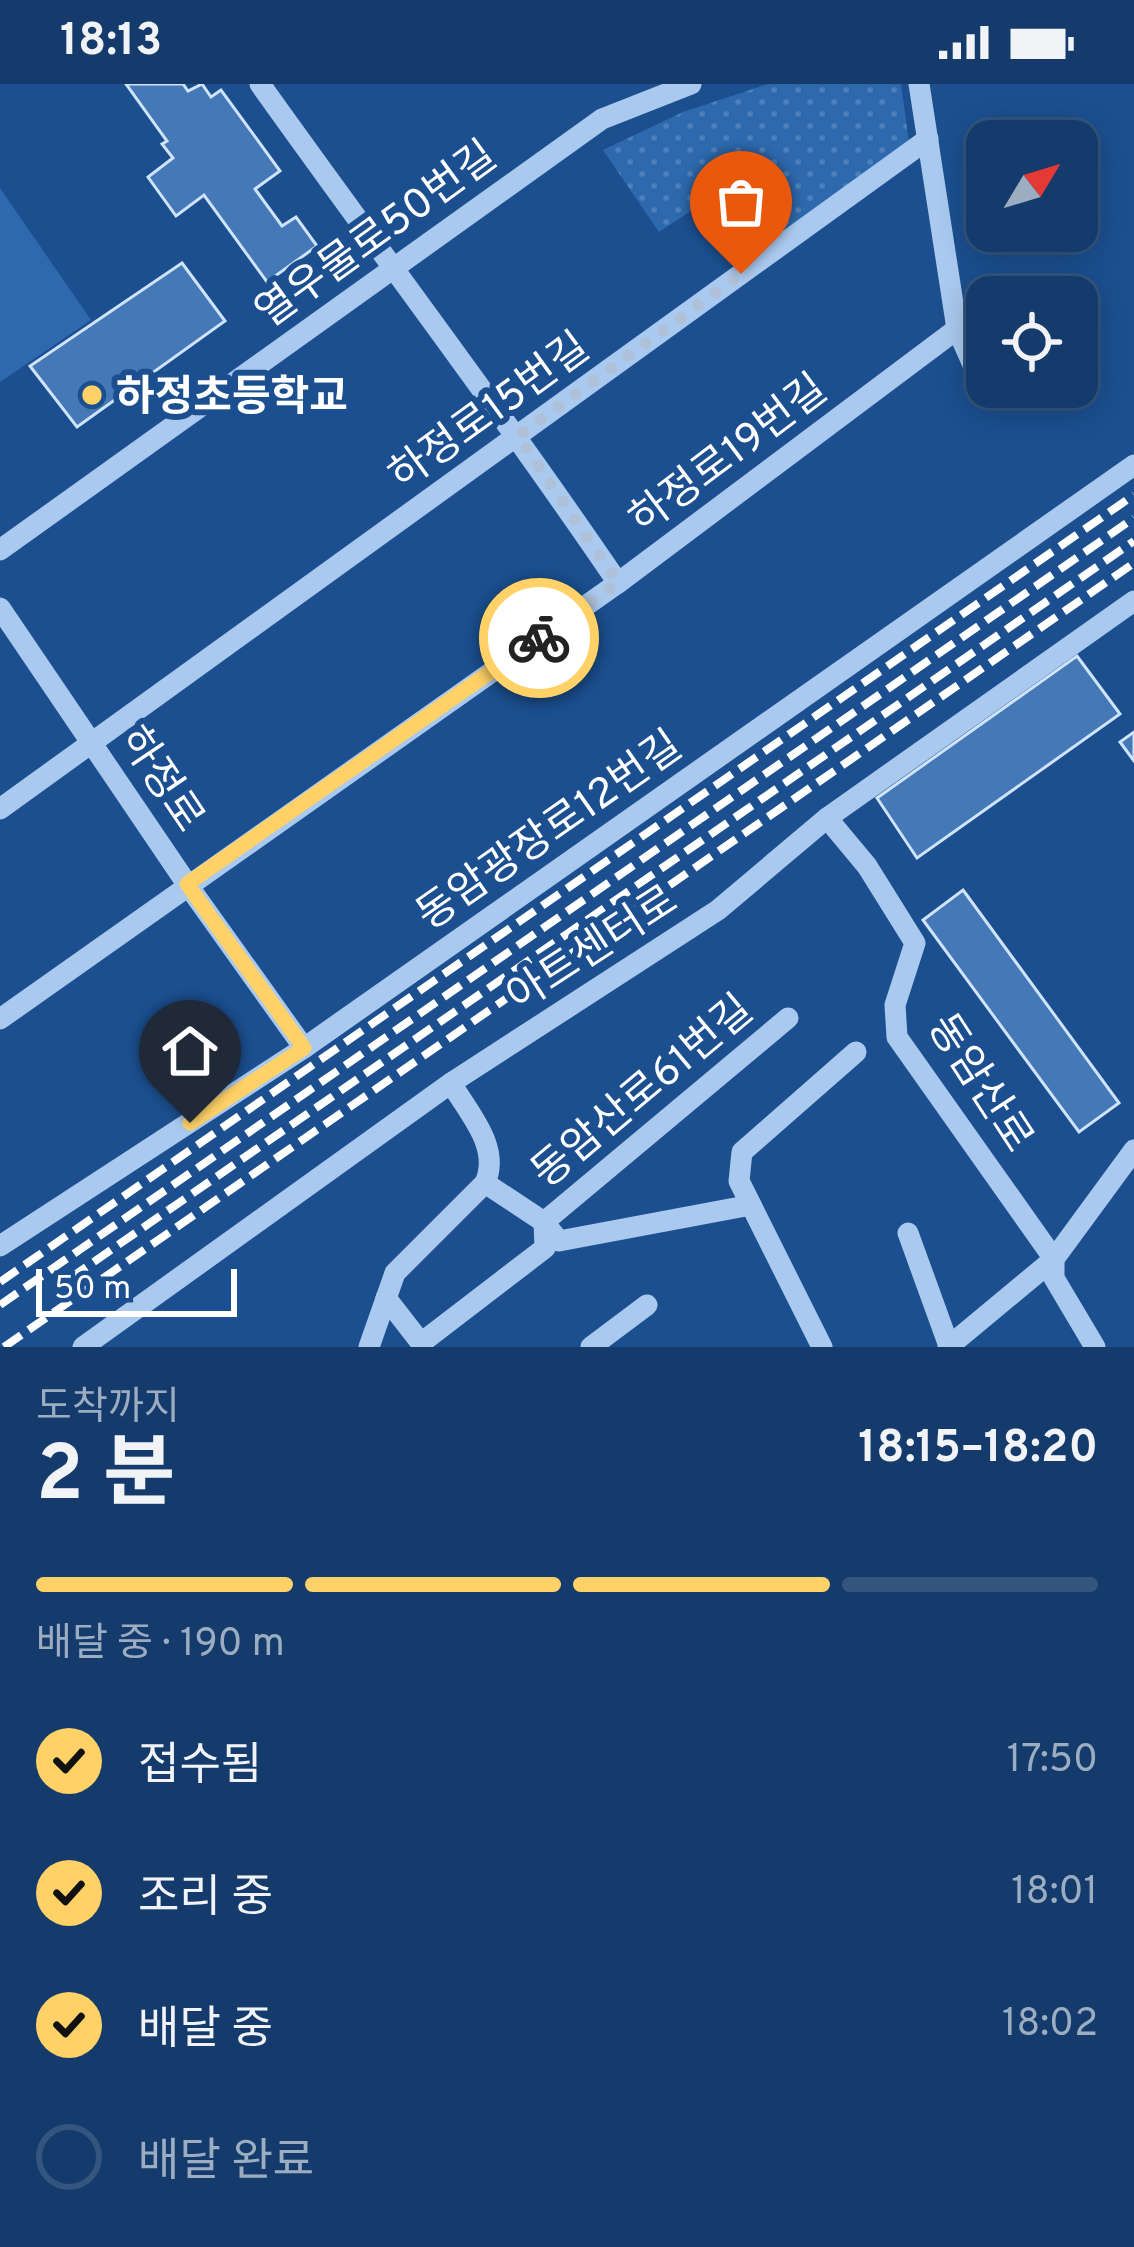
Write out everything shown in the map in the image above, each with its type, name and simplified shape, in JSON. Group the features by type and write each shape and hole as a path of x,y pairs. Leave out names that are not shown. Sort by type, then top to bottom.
{"street":[{"path":"260,84 518,436 618,583"},
{"name":"열우물로50번길","path":"0,550 602,119 691,84"},
{"path":"919,84 957,329 966,349"},
{"name":"하정로15번길","path":"0,809 928,139"},
{"name":"하정로19번길","path":"0,1019 618,583 957,329"},
{"name":"동암광장로12번길","path":"0,1246 304,1048 1134,465"},
{"name":"아트센터로","path":"82,1347 451,1083 718,910 827,818 1134,601"},
{"name":"하정로","path":"0,608 304,1048"},
{"name":"동암산로","path":"827,818 867,866 915,943 895,1005 898,1037 1054,1259 1054,1278 1095,1347"},
{"name":"동암산로61번길","path":"544,1222 788,1018"},
{"path":"822,1347 739,1180 742,1152 856,1052"},
{"path":"369,1347 395,1273 485,1183 491,1152 451,1083"},
{"path":"908,1233 948,1347 1054,1259 1134,1150"},
{"name":"동암산로61번길","path":"485,1183 544,1222 559,1241 751,1205"},
{"path":"386,1298 421,1342 545,1248 544,1222"},
{"path":"592,1347 647,1305"}],"shaded area":[{"path":"768,84 901,84 909,142 771,241 729,186 659,232 603,150 683,112"},
{"path":"0,188 91,320 0,382"}],"building":[{"path":"126,84 183,84 188,91 202,84 211,97 221,90 280,171 255,189 282,226 296,217 317,246 267,282 204,195 176,216 148,177 173,158 162,144 167,141"},
{"path":"182,263 225,321 77,427 30,366"},
{"path":"1077,656 1120,714 917,858 877,798"},
{"path":"1134,732 1134,761 1120,742"},
{"path":"963,890 1119,1103 1079,1132 923,920"}],"railway":[{"path":"0,1282 1134,495"},
{"path":"0,1305 1134,518"},
{"path":"69,1279 1134,541"},
{"path":"4,1347 1134,563"}],"way so far":[{"path":"539,638 618,583 518,436 741,274"}],"place":[{"name":"하정초등학교","path":"92,395"}],"route":[{"path":"190,1123 304,1048 187,884 539,638"}]}
